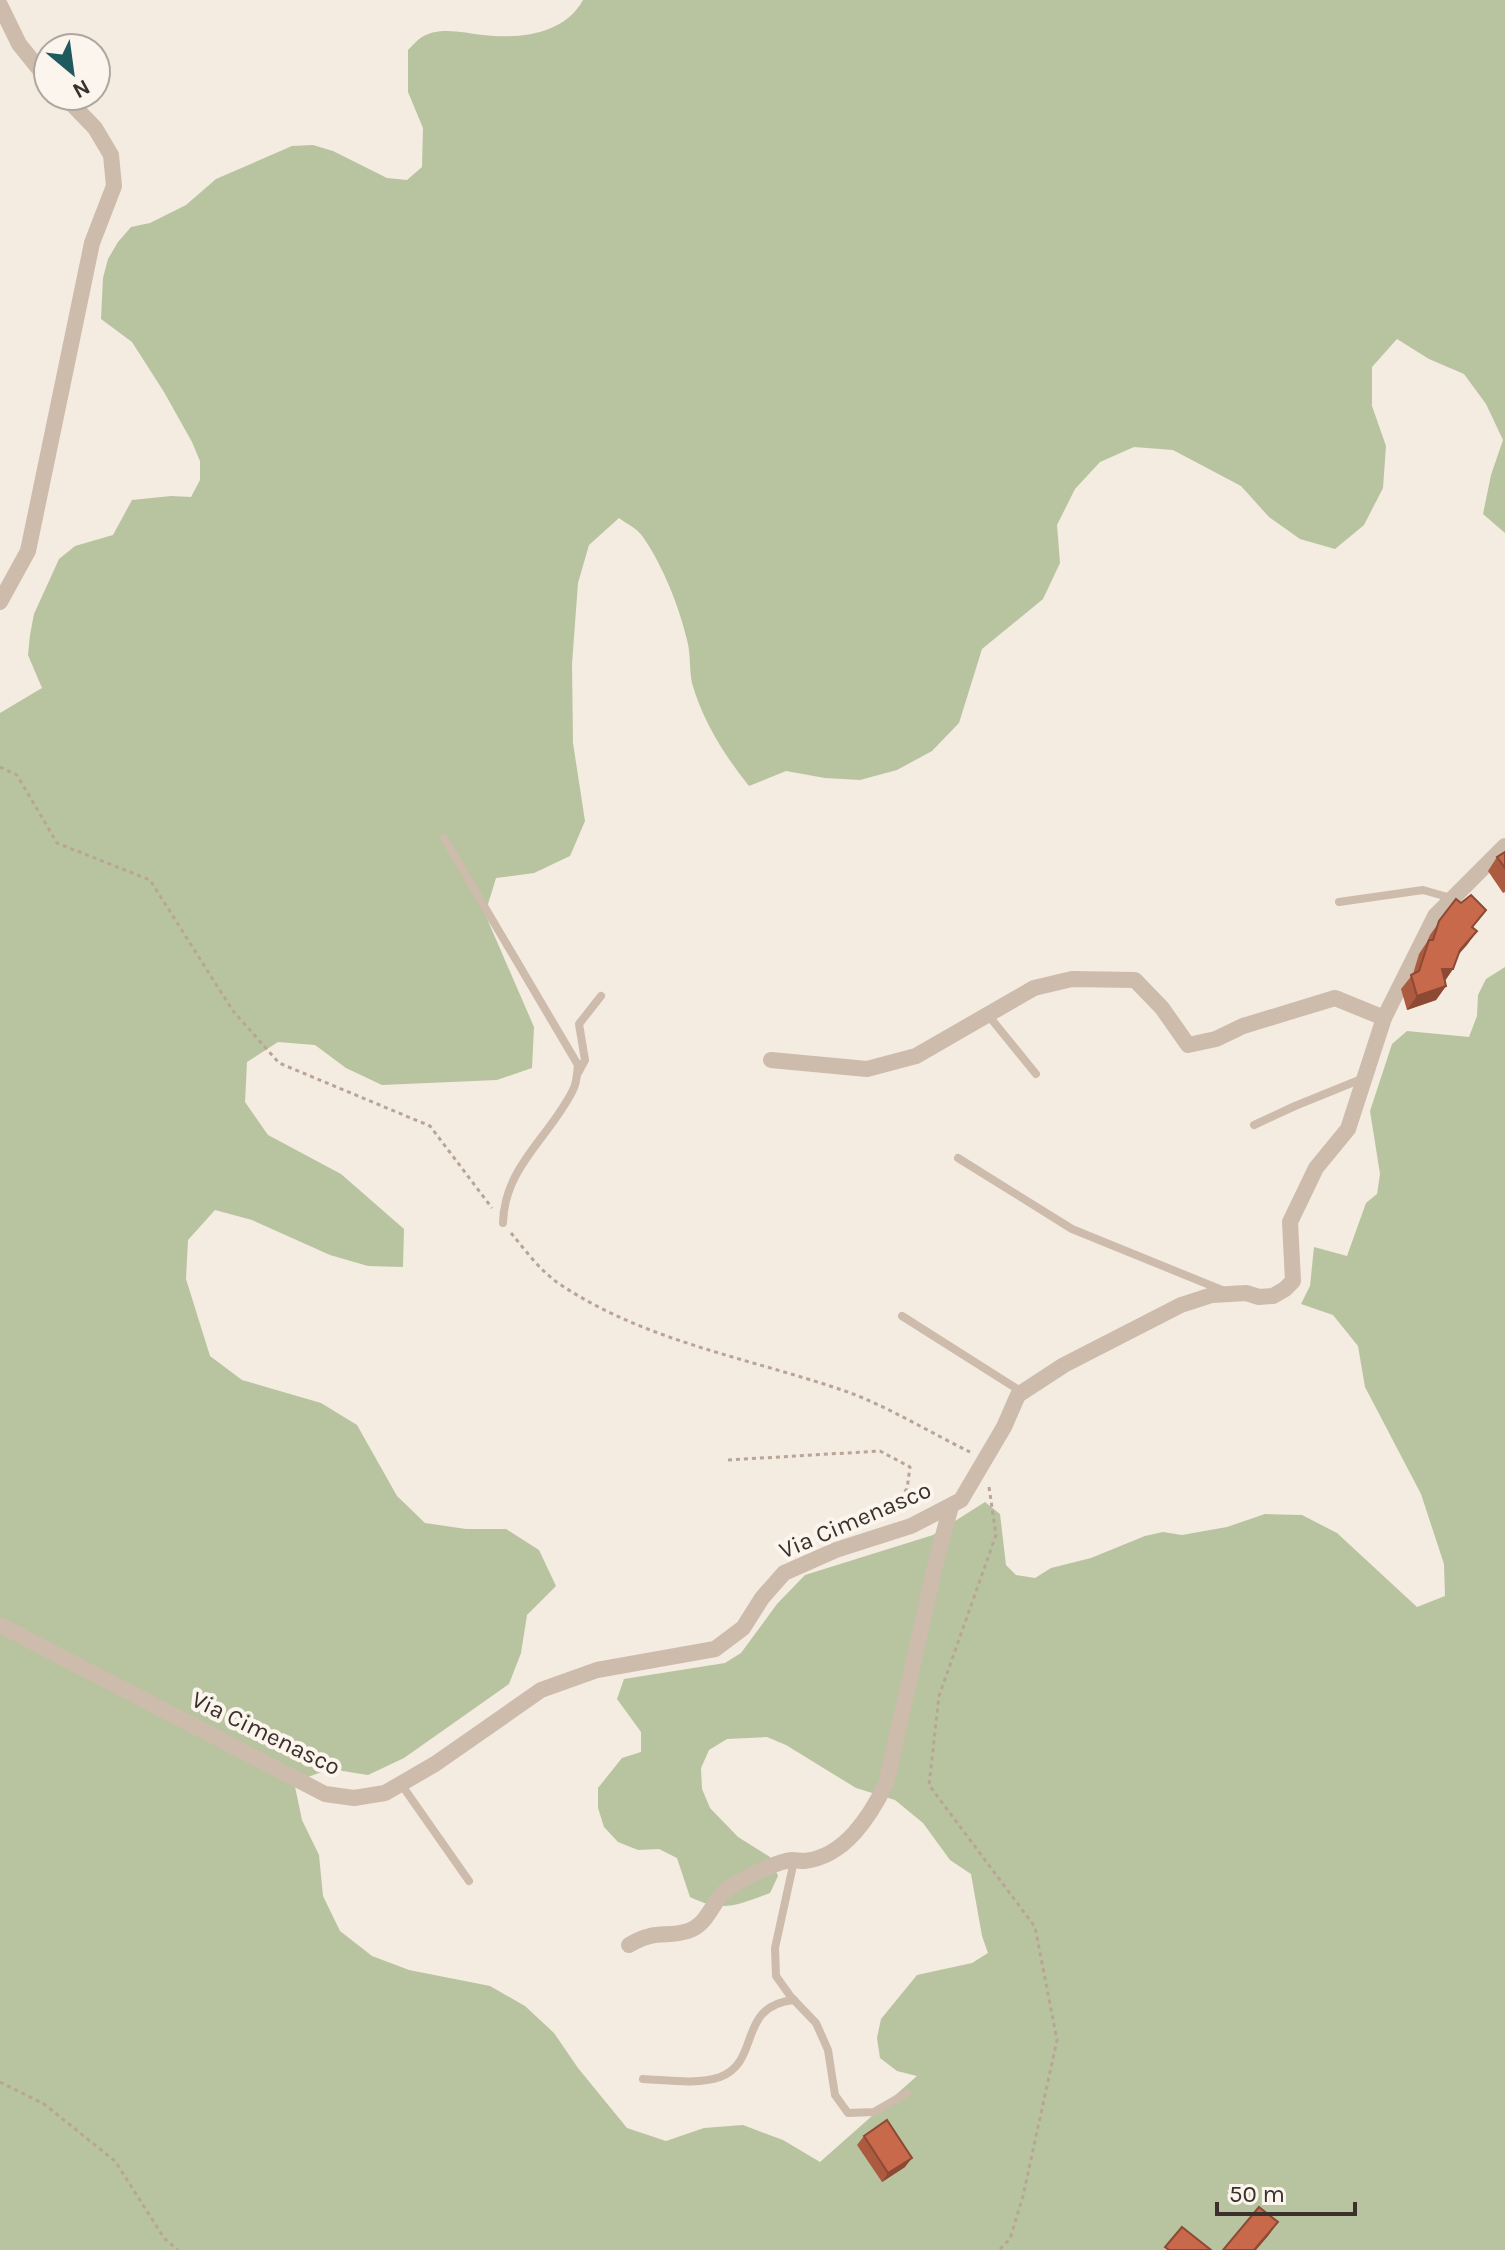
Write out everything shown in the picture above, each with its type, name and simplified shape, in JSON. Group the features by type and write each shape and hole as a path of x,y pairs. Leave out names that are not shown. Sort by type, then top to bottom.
{"street":[{"path":"0,5 19,44 32,60"},
{"path":"0,602 28,551 92,243 114,186 111,155 95,128 80,112"},
{"name":"Via Cimenasco","path":"0,1625 325,1794 354,1798 385,1793 401,1784 541,1690 597,1670 715,1649 743,1628 762,1598 784,1573 836,1550 911,1526 961,1500 1004,1427 1018,1395 1064,1365 1181,1305 1230,1293 1273,1296 1293,1281 1290,1222 1316,1168 1348,1129 1384,1018 1435,916 1505,846"},
{"path":"771,1060 867,1069 916,1056 1034,988 1072,979 1135,980 1162,1008 1188,1045 1216,1039 1243,1026 1335,998 1384,1018"},
{"path":"629,1945 654,1933 688,1931 706,1919 725,1891 756,1874 794,1860 806,1861 847,1841 873,1811 886,1784 951,1506"}],"lane":[{"path":"444,838 578,1065 575,1088 519,1169 504,1202 503,1223"},
{"path":"1339,902 1423,890 1452,899"},
{"path":"576,1078 585,1060 579,1024 601,996"},
{"path":"988,1015 1036,1074"},
{"path":"1254,1125 1365,1078"},
{"path":"958,1158 1072,1229 1230,1293"},
{"path":"902,1316 1023,1392"},
{"path":"401,1784 469,1881"},
{"path":"794,1860 775,1948 776,1976 816,2023 828,2050 835,2095 848,2113 874,2112 907,2093"},
{"path":"643,2079 685,2081 721,2077 737,2064 757,2020 766,2008 777,2002 794,2000"}],"path":[{"path":"0,767 17,775 57,843 150,880 233,1011 279,1063 430,1126 503,1223 534,1260 560,1284 629,1321 713,1353 847,1392 984,1459 996,1535 939,1696 929,1785 1035,1927 1057,2040 1023,2196 1010,2239 999,2250"},
{"path":"728,1460 880,1451 910,1467 907,1489 870,1525"},
{"path":"0,2082 44,2104 115,2161 164,2238 178,2250"}],"green space":[{"path":"583,0 1505,0 1505,533 1483,514 1491,475 1503,440 1486,404 1464,374 1429,359 1397,339 1372,367 1372,406 1386,446 1383,488 1364,525 1335,549 1300,539 1269,517 1241,486 1173,450 1134,447 1100,462 1075,489 1057,525 1060,563 1043,599 982,649 959,723 932,751 897,770 860,780 786,771 749,786 723,751 702,711 692,683 688,645 680,614 664,573 643,537 619,518 589,545 578,583 572,664 573,743 585,821 570,856 534,873 496,878 485,914 534,1027 532,1068 497,1080 382,1085 346,1068 315,1045 278,1042 247,1062 245,1102 268,1135 341,1174 404,1229 403,1267 368,1266 330,1255 252,1220 215,1210 188,1240 186,1279 210,1356 242,1380 321,1403 357,1425 397,1496 425,1523 466,1529 506,1529 539,1550 556,1586 527,1615 521,1653 509,1684 404,1758 368,1775 330,1769 294,1782 302,1820 319,1855 323,1896 340,1931 372,1956 409,1970 490,1986 525,2006 554,2033 627,2128 666,2141 704,2128 743,2125 783,2140 820,2162 917,2076 897,2071 880,2058 877,2038 881,2019 917,1975 972,1963 988,1953 971,1874 950,1860 923,1823 895,1800 856,1788 786,1745 767,1737 727,1739 709,1750 701,1768 702,1789 710,1808 738,1837 770,1857 778,1876 770,1893 739,1904 712,1905 690,1897 677,1858 659,1849 638,1850 618,1842 604,1827 598,1808 598,1788 622,1758 641,1752 641,1732 617,1699 624,1679 725,1663 741,1653 777,1604 805,1575 933,1535 985,1502 1000,1514 1006,1565 1016,1575 1035,1578 1051,1568 1091,1558 1163,1532 1182,1535 1227,1527 1265,1514 1302,1515 1337,1533 1417,1607 1445,1596 1444,1564 1421,1494 1365,1387 1358,1346 1333,1315 1301,1304 1310,1286 1314,1247 1347,1256 1366,1203 1377,1194 1380,1174 1370,1111 1392,1044 1407,1031 1469,1037 1477,1016 1478,995 1486,979 1505,967 1505,2250 0,2250 0,713 42,688 28,655 30,635 34,614 59,559 75,546 113,535 132,500 191,497 200,480 200,461 164,392 132,342 101,319 103,278 108,259 131,227 150,223 186,205 216,179 292,146 313,145 333,151 387,178 407,180 422,167 423,128 408,92 408,50 422,37 436,32 511,36 553,28 575,12"}],"building":[{"path":"1505,852 1505,868 1497,857"},
{"path":"1471,895 1486,910 1472,927 1477,931 1460,950 1453,969 1442,969 1446,986 1417,996 1411,975 1419,971 1439,921 1456,899 1461,903"},
{"path":"887,2120 912,2158 888,2173 864,2136"},
{"path":"1259,2207 1278,2222 1254,2250 1223,2250"},
{"path":"1182,2227 1211,2250 1169,2250 1165,2247"}]}
